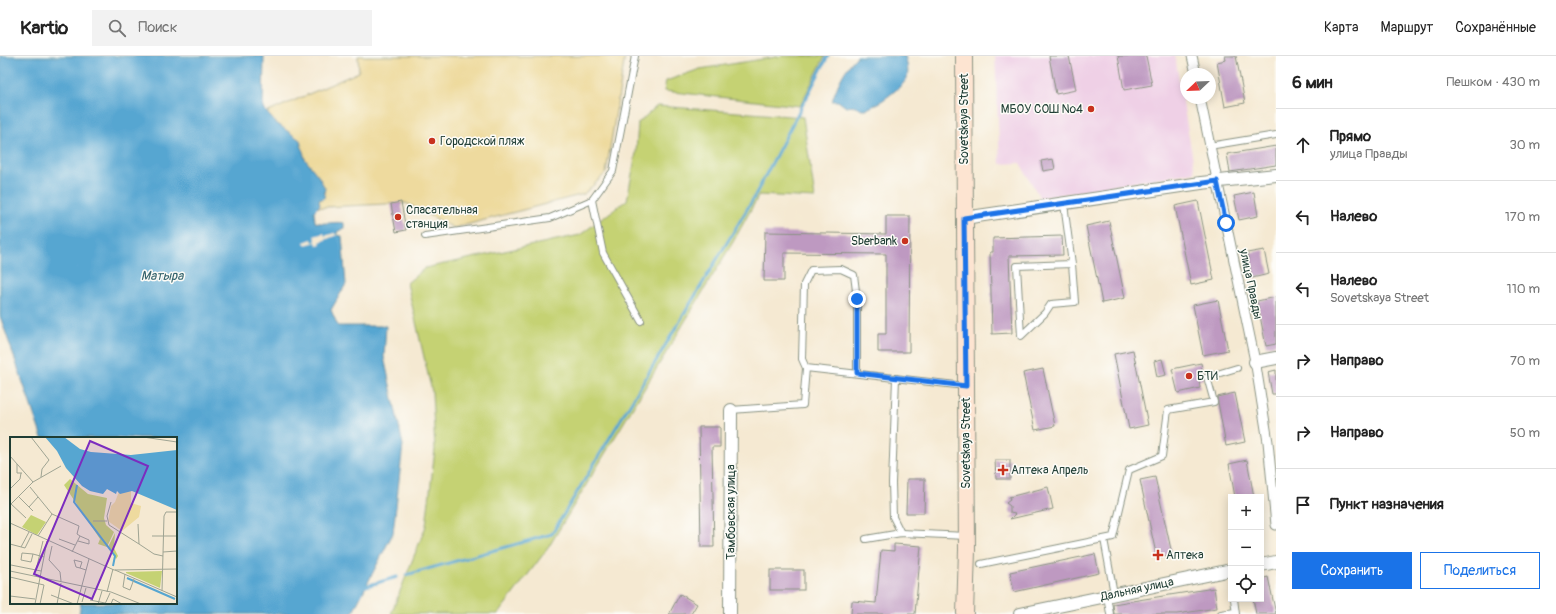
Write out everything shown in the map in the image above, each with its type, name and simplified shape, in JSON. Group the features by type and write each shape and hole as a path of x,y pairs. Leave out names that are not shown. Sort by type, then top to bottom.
{"main road":[{"name":"Sovetskaya Street","path":"964,56 967,536 965,614"}],"street":[{"path":"1192,56 1195,68"},
{"name":"улица Правды","path":"1201,104 1255,362 1268,442 1276,524"},
{"path":"964,218 1217,181 1276,174"},
{"path":"1255,362 1276,358"},
{"name":"Тамбовская улица","path":"730,614 731,410"},
{"path":"1264,564 1276,562"},
{"name":"Дальняя улица","path":"1020,614 1111,595 1228,573"}],"lane":[{"path":"425,236 550,218 592,200 613,171 635,56"},
{"path":"1209,146 1276,135"},
{"path":"592,200 603,253 641,321"},
{"path":"1064,204 1072,264 1075,302 1052,304 1045,314 1021,336 1017,266 1072,264"},
{"path":"731,410 803,405 806,368 802,360 804,284 811,270 841,269 854,275 857,299 857,373"},
{"path":"806,368 966,386"},
{"path":"981,564 1113,538 1129,470 1162,456 1168,410 1214,402 1207,376 1237,368"},
{"path":"896,378 892,483 893,517 901,533"},
{"path":"866,539 901,533 967,536"},
{"path":"1104,539 1111,595 1110,614"},
{"path":"1221,614 1236,613 1234,602"}],"shaded area":[{"name":"МБОУ СОШ №4","path":"995,56 1175,56 1180,85 1180,104 1183,104 1195,172 1040,198 1020,163 1000,164"}],"green space":[{"path":"782,56 825,56 800,106 664,91 666,81 700,69"},
{"path":"657,106 803,117 815,198 759,195 733,242 548,548 498,614 391,614 426,526 435,449 432,392 407,283 425,268 580,235 627,200 636,153 638,123"}],"sand":[{"name":"Городской пляж","path":"358,56 625,56 606,173 584,194 454,228 406,203 285,209 250,120 359,72"}],"water":[{"name":"Матыра","path":"0,56 264,56 263,108 275,122 300,140 305,159 319,177 325,188 324,198 319,200 320,205 314,211 315,222 344,223 344,228 337,232 337,235 342,236 346,284 331,310 338,326 386,326 384,357 403,445 393,533 352,614 79,614 81,604 177,604 177,437 42,437 0,316"},
{"path":"857,56 905,56 908,70 907,78 905,82 894,92 874,106 868,108 864,109 852,106 846,107 838,101 832,101 848,66"}],"pier":[{"path":"324,233 325,236 334,233 337,235 320,242 321,244 317,245 316,242 305,245 304,242 312,239 313,242 316,241 314,236"}],"building":[{"path":"1049,56 1069,56 1076,90 1056,94"},
{"path":"1118,56 1146,56 1152,85 1124,90"},
{"path":"1225,56 1236,56 1245,103 1225,107 1217,62 1226,60"},
{"path":"1276,146 1276,165 1230,172 1227,154"},
{"path":"1053,159 1055,169 1043,171 1041,161"},
{"path":"1254,192 1258,216 1239,220 1234,196"},
{"path":"1198,201 1214,280 1191,285 1175,206"},
{"name":"Спасательная станция","path":"401,202 406,230 396,232 391,204"},
{"path":"886,216 910,216 909,352 878,352 878,334 886,334 886,254 784,253 784,281 764,281 765,232 886,234"},
{"path":"1109,221 1125,298 1102,303 1086,226"},
{"path":"1062,236 1063,255 1009,256 1012,333 992,334 990,252 993,252 993,238"},
{"path":"1264,250 1269,274 1252,278 1247,253"},
{"path":"1276,297 1276,344 1266,346 1257,301"},
{"path":"1218,300 1228,350 1203,355 1193,305"},
{"path":"1133,350 1148,425 1129,429 1114,354"},
{"path":"1162,359 1166,375 1157,377 1154,361"},
{"name":"БТИ","path":"1201,363 1203,379 1199,380 1200,388 1178,393 1172,369"},
{"path":"1043,369 1055,426 1035,430 1023,373"},
{"path":"1276,370 1276,394 1272,394 1268,372"},
{"path":"1235,393 1245,442 1226,446 1217,397"},
{"path":"699,427 720,427 720,447 712,447 714,547 701,547"},
{"name":"Аптека Апрель","path":"995,460 1010,460 1010,479 996,479"},
{"path":"1247,460 1253,494 1234,494 1229,464"},
{"path":"1155,477 1172,554 1157,558 1140,480"},
{"path":"907,479 925,479 924,513 906,513"},
{"path":"1048,487 1053,509 1010,519 1015,514 1010,513 1010,506 1006,503 1010,500 1009,497"},
{"path":"894,544 921,546 915,614 851,614 852,601 876,603 881,550 894,551"},
{"path":"1095,554 1099,573 1014,592 1010,572"},
{"path":"770,570 804,570 804,590 770,590"},
{"path":"1268,577 1276,614 1256,614 1254,602 1264,602 1264,578"},
{"path":"1214,588 1217,608 1177,614 1114,614 1113,604"},
{"path":"680,594 697,604 691,614 669,614"}],"waterway":[{"path":"406,575 552,534 752,201 828,56"},
{"path":"366,586 397,577"}],"place":[{"name":"МБОУ СОШ №4","path":"1091,109"},
{"name":"Городской пляж","path":"432,141"},
{"name":"Спасательная станция","path":"398,217"},
{"name":"Sberbank","path":"905,241"},
{"name":"БТИ","path":"1189,376"},
{"name":"Аптека Апрель","path":"1003,470"},
{"name":"Аптека","path":"1158,555"}],"route":[{"path":"857,299 857,373 966,386 964,218 1217,181 1226,223"}]}
